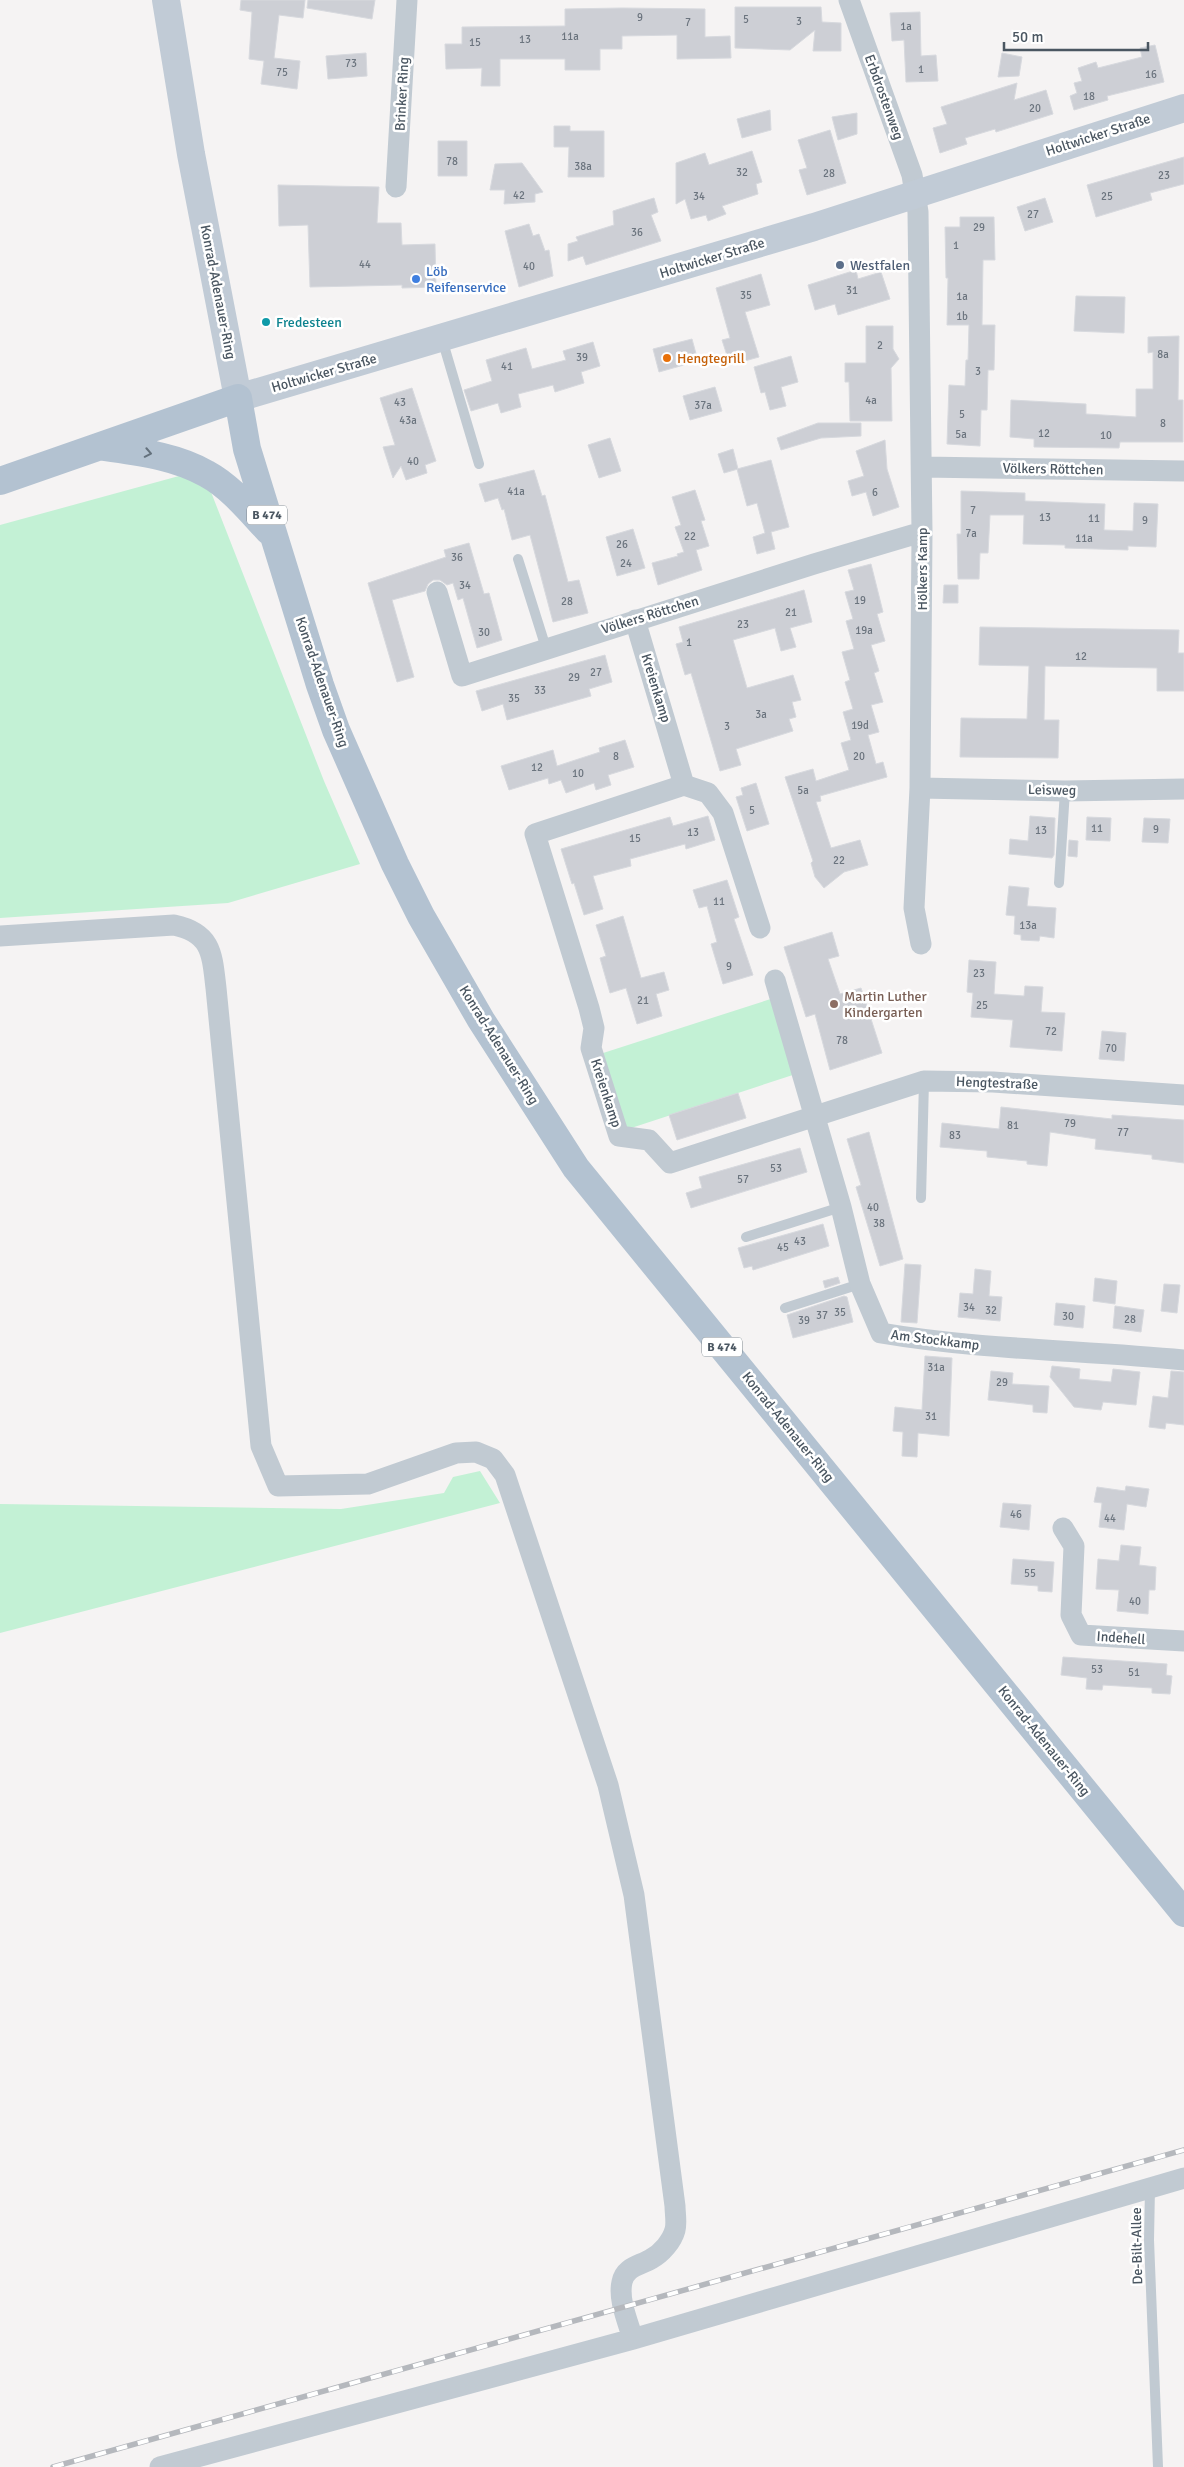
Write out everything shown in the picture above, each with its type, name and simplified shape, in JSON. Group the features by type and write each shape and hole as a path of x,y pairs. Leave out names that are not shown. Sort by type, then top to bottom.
{"main road":[{"name":"Konrad-Adenauer-Ring","path":"166,0 191,154 247,449 320,685 336,730 395,864 444,958 481,1020 576,1168 1184,1913"},
{"name":"Holtwicker Straße","path":"238,398 814,227 1184,108"},
{"path":"0,481 238,398"},
{"path":"100,446 164,457 186,463 209,474 234,494 273,535"}],"street":[{"name":"Brinker Ring","path":"396,187 407,0"},
{"name":"Erbdrostenweg","path":"850,0 916,193"},
{"name":"Hölkers Kamp","path":"916,193 923,467 920,788 914,908 921,944"},
{"name":"Völkers Röttchen","path":"923,467 1184,471"},
{"name":"Völkers Röttchen","path":"437,592 462,676 635,620 922,532"},
{"name":"Kreienkamp","path":"635,620 684,785 535,834 589,1008 594,1028 591,1048 619,1136 649,1140 670,1163 814,1117"},
{"path":"684,785 708,793 723,813 760,928"},
{"name":"Leisweg","path":"920,788 1065,791 1184,789"},
{"path":"0,936 174,925 191,928 205,940 213,964 216,988 261,1446 278,1486 368,1484 456,1452 476,1452 493,1458 505,1475 608,1785 634,1895 675,2206 676,2228 668,2245 651,2259 637,2264 625,2273 621,2291 633,2339"},
{"path":"775,980 814,1117"},
{"name":"Hengtestraße","path":"814,1117 924,1081 993,1082 1184,1095"},
{"name":"Am Stockkamp","path":"814,1117 841,1207 860,1284 881,1333 999,1348 1124,1354 1184,1360"},
{"name":"Indehell","path":"1063,1528 1074,1546 1070,1615 1081,1635 1184,1642"},
{"path":"160,2467 633,2339 1184,2178"}],"lane":[{"path":"442,338 479,464"},
{"path":"518,559 546,648"},
{"path":"1059,883 1065,791"},
{"path":"921,1198 924,1081"},
{"path":"746,1237 841,1207"},
{"path":"785,1308 860,1284"},
{"name":"De-Bilt-Allee","path":"1150,2188 1149,2240 1158,2467"}],"green space":[{"path":"179,476 199,477 211,492 324,781 360,864 228,903 0,918 0,525"},
{"path":"780,996 802,1072 622,1131 597,1055"},
{"path":"480,1471 500,1503 0,1633 0,1504 341,1509 444,1493 453,1477"}],"building":[{"path":"241,0 305,0 303,18 279,15 274,58 300,61 297,89 261,84 264,61 249,59 252,12 240,10"},
{"path":"308,0 375,0 372,19 307,8"},
{"path":"735,7 821,7 822,22 841,23 841,51 813,51 815,30 790,50 735,48"},
{"path":"565,9 705,9 705,37 730,36 731,58 677,59 677,35 622,36 622,49 600,49 600,70 565,70 565,59 500,59 500,86 481,86 482,68 446,69 445,44 462,44 462,27 565,26"},
{"path":"920,12 921,56 936,55 938,81 906,82 904,40 892,41 890,13"},
{"path":"1155,45 1164,82 1107,96 1108,100 1074,110 1070,96 1077,93 1074,83 1082,81 1078,68 1096,62 1098,68 1142,57 1140,48"},
{"path":"366,53 367,76 328,79 326,56"},
{"path":"1002,53 1022,57 1019,76 998,77"},
{"path":"1017,83 1014,100 1046,90 1053,114 996,132 995,129 965,138 967,144 940,153 933,128 947,124 941,107"},
{"path":"770,110 771,130 742,138 737,119"},
{"path":"857,113 857,134 838,140 832,117"},
{"path":"554,126 570,126 570,131 604,131 604,177 568,177 569,147 554,147"},
{"path":"830,130 846,183 807,195 799,170 807,168 798,140"},
{"path":"438,141 467,141 467,176 438,176"},
{"path":"752,151 762,182 756,184 758,194 722,206 726,214 708,221 706,215 691,219 685,199 676,204 676,163 705,153 709,165"},
{"path":"1184,157 1184,184 1150,193 1152,200 1096,217 1087,185"},
{"path":"522,163 543,192 535,194 535,202 504,204 505,190 490,190 495,164"},
{"path":"278,185 379,187 377,223 401,223 402,245 435,244 436,287 402,288 402,285 310,287 308,225 279,226"},
{"path":"654,198 658,212 651,215 661,241 586,265 583,256 568,261 568,244 578,241 576,237 614,225 613,211"},
{"path":"1045,198 1053,222 1025,231 1017,207"},
{"path":"960,217 994,217 995,260 983,260 982,325 995,325 994,370 988,370 987,410 981,410 980,446 947,444 949,385 965,386 966,360 968,360 969,325 947,325 948,278 946,278 945,227 960,227"},
{"path":"529,224 533,236 539,234 545,251 549,250 553,276 519,287 505,231"},
{"path":"856,270 858,279 881,272 890,299 838,315 835,304 815,310 808,285"},
{"path":"761,274 770,305 745,312 759,357 730,365 722,340 730,338 716,288"},
{"path":"1076,296 1125,297 1124,333 1074,331"},
{"path":"866,326 893,326 893,349 899,359 891,368 892,421 850,421 849,382 845,382 845,363 866,363"},
{"path":"1179,336 1178,400 1183,400 1183,442 1120,442 1119,448 1034,447 1034,439 1010,437 1011,400 1086,404 1086,414 1136,417 1136,389 1153,389 1153,352 1148,353 1148,337"},
{"path":"692,339 698,361 659,372 653,349"},
{"path":"593,342 600,366 581,372 584,383 555,392 553,385 518,394 521,407 501,413 498,403 471,411 464,390 492,381 486,360 526,348 532,369 566,360 563,351"},
{"path":"791,356 798,382 781,387 786,406 770,410 765,392 761,393 754,367"},
{"path":"715,387 722,411 690,420 683,396"},
{"path":"412,388 436,461 425,465 427,473 406,480 401,466 393,478 383,447 395,445 380,398"},
{"path":"818,423 861,423 861,436 821,438 781,450 777,438"},
{"path":"610,438 621,471 599,478 588,445"},
{"path":"885,440 887,469 899,507 873,516 866,492 852,496 848,481 864,476 856,451"},
{"path":"733,449 738,469 724,473 718,454"},
{"path":"771,460 789,527 771,532 775,549 757,554 753,537 765,533 757,503 747,506 737,469"},
{"path":"534,470 542,496 545,495 568,582 579,580 588,613 553,622 530,535 512,540 504,509 502,510 498,498 485,502 479,484"},
{"path":"695,490 705,520 701,521 709,546 696,550 702,570 658,585 652,563 678,556 677,554 684,552 675,527 681,525 672,497"},
{"path":"961,491 1025,493 1025,501 1105,504 1104,530 1133,531 1134,503 1158,504 1156,547 1128,546 1128,550 1065,548 1065,545 1023,544 1024,515 990,515 988,553 980,553 979,579 958,579 957,534 961,534"},
{"path":"633,529 645,568 617,576 606,537"},
{"path":"469,543 484,594 489,593 502,640 477,648 463,598 458,600 453,583 447,585 440,580 433,580 428,584 425,591 392,600 414,677 397,682 368,583 446,557 444,550"},
{"path":"871,564 883,612 877,614 885,641 871,645 879,671 874,673 883,702 871,705 879,732 868,735 876,764 883,762 887,777 820,796 821,801 816,802 831,848 860,840 868,865 844,872 824,888 815,877 811,863 813,861 785,777 813,769 816,781 849,770 841,743 851,740 843,712 853,709 845,682 850,680 842,652 854,649 846,621 853,619 845,592 854,590 848,570"},
{"path":"944,585 958,585 958,603 943,603"},
{"path":"804,590 812,622 790,628 796,647 781,651 775,628 733,640 747,688 793,675 801,700 792,702 796,717 789,719 793,731 736,749 741,765 720,771 691,673 685,675 676,644 683,642 679,627"},
{"path":"980,627 1179,630 1178,653 1184,653 1184,691 1157,691 1157,668 1045,666 1044,720 1059,720 1058,758 960,757 961,718 1027,719 1029,666 979,665"},
{"path":"605,655 612,682 589,689 591,696 507,720 503,704 482,711 476,691"},
{"path":"625,740 634,767 608,775 611,785 596,790 594,783 566,793 561,780 549,784 548,778 509,790 501,766 553,750 557,766 600,752 599,748"},
{"path":"756,783 769,824 747,831 736,797 743,795 741,788"},
{"path":"708,816 715,840 686,849 685,844 630,859 631,866 593,876 603,909 584,915 561,849 670,817 673,826"},
{"path":"1030,816 1055,818 1054,855 1052,858 1009,854 1010,839 1028,841"},
{"path":"1087,817 1111,818 1110,841 1086,840"},
{"path":"1144,818 1170,819 1168,843 1142,842"},
{"path":"1069,840 1078,841 1077,857 1068,856"},
{"path":"727,880 739,917 734,919 753,975 723,984 711,944 717,942 707,906 699,908 693,890"},
{"path":"1009,886 1029,888 1027,906 1056,908 1054,938 1040,936 1039,941 1021,940 1021,935 1014,934 1015,916 1006,915"},
{"path":"623,916 641,978 664,972 669,990 656,994 662,1016 637,1024 626,988 610,993 600,958 606,956 596,925"},
{"name":"Martin Luther Kindergarten","path":"832,932 839,956 828,959 840,994 861,988 882,1053 830,1070 815,1014 806,1017 784,947"},
{"path":"969,960 996,962 994,994 1024,996 1025,986 1043,987 1041,1012 1065,1013 1062,1051 1010,1047 1013,1020 971,1017 973,993 967,992"},
{"path":"1102,1031 1126,1033 1124,1061 1099,1059"},
{"path":"738,1093 746,1118 677,1140 669,1115"},
{"path":"1001,1107 1112,1119 1112,1115 1184,1120 1184,1163 1152,1159 1152,1155 1095,1149 1096,1139 1050,1132 1047,1166 1027,1164 1027,1161 987,1157 987,1151 940,1147 942,1123 999,1129"},
{"path":"869,1132 903,1259 880,1266 856,1187 861,1185 847,1139"},
{"path":"800,1148 807,1172 691,1208 686,1193 702,1188 699,1177"},
{"path":"823,1224 829,1246 753,1270 752,1266 744,1268 738,1248"},
{"path":"905,1264 921,1265 917,1323 901,1322"},
{"path":"975,1269 991,1271 989,1296 1002,1297 1000,1321 958,1317 960,1293 973,1294"},
{"path":"838,1277 840,1283 825,1288 823,1281"},
{"path":"1095,1278 1117,1281 1115,1304 1093,1301"},
{"path":"1164,1284 1180,1285 1177,1313 1161,1311"},
{"path":"844,1296 847,1297 853,1322 793,1338 787,1315"},
{"path":"1056,1303 1085,1306 1083,1328 1054,1325"},
{"path":"1115,1306 1144,1310 1141,1332 1113,1328"},
{"path":"925,1356 952,1358 949,1436 918,1433 917,1457 902,1456 903,1432 893,1431 895,1407 922,1410"},
{"path":"1052,1366 1080,1369 1079,1379 1111,1382 1113,1369 1140,1372 1136,1405 1103,1402 1101,1410 1074,1407 1050,1377"},
{"path":"991,1371 1013,1373 1012,1384 1049,1386 1047,1413 1033,1412 1033,1405 988,1400"},
{"path":"1171,1371 1184,1372 1184,1425 1166,1423 1165,1429 1149,1427 1153,1396 1168,1398"},
{"path":"1126,1486 1149,1489 1146,1507 1127,1504 1124,1530 1099,1527 1102,1503 1094,1502 1097,1487 1125,1491"},
{"path":"1003,1503 1031,1505 1029,1530 1000,1527"},
{"path":"1121,1545 1141,1547 1139,1565 1156,1567 1155,1590 1149,1590 1148,1614 1117,1611 1119,1590 1096,1589 1098,1559 1119,1561"},
{"path":"1013,1559 1054,1562 1052,1592 1038,1591 1038,1586 1011,1584"},
{"path":"1063,1657 1167,1664 1166,1675 1172,1676 1170,1694 1152,1693 1152,1688 1103,1685 1102,1690 1086,1689 1087,1678 1061,1675"}],"railway":[{"path":"53,2467 1184,2150"}],"place":[{"name":"Westfalen","path":"840,265"},
{"name":"Löb Reifenservice","path":"416,279"},
{"name":"Fredesteen","path":"266,322"},
{"name":"Hengtegrill","path":"667,358"},
{"name":"Martin Luther Kindergarten","path":"834,1004"}]}
